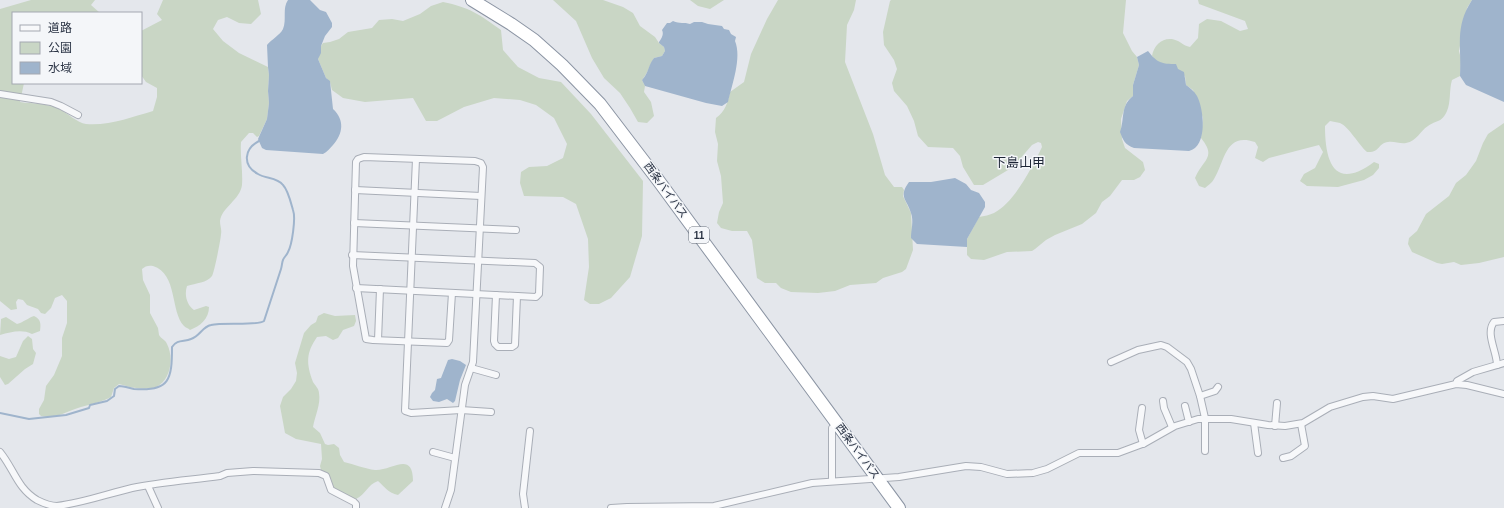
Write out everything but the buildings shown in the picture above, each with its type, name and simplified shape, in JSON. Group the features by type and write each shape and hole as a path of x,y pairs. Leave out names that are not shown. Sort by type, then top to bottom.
{"highway":[{"name":"西条バイパス","path":"472,0 534,40 562,65 600,104 658,180 803,379 878,478 896,505"}],"street":[{"path":"0,94 51,102 78,115"},
{"path":"445,508 451,490 464,385 473,362 483,167 481,163 475,161 360,158 356,162 352,255 364,336 369,340 445,344 449,342 452,292"},
{"path":"416,159 405,411 411,413 461,410 491,412"},
{"path":"355,190 481,196"},
{"path":"354,223 516,230"},
{"path":"352,255 478,260 535,264 539,266 538,296 536,297 356,288"},
{"path":"378,340 380,289"},
{"path":"496,295 494,344 498,347 512,347 515,344 517,296"},
{"path":"1456,384 1457,381 1473,372 1501,364 1492,343 1492,328 1494,322 1504,321"},
{"path":"1111,362 1138,350 1164,345 1187,362 1191,369 1200,396 1205,418 1204,451"},
{"path":"471,368 496,374"},
{"path":"611,508 714,506 806,484 927,473 966,466 981,467 1007,474 1033,473 1047,469 1079,453 1118,452 1143,444 1172,427 1205,418 1231,419 1275,426 1301,424 1330,407 1363,396 1393,399 1456,384 1467,385 1504,394"},
{"path":"1200,396 1215,391 1218,387"},
{"path":"1163,401 1164,408 1172,427"},
{"path":"1275,426 1277,404"},
{"path":"1185,406 1189,422"},
{"path":"1142,408 1139,430 1143,444"},
{"path":"1254,423 1258,453"},
{"path":"832,481 832,428 838,424"},
{"path":"1283,458 1291,456 1305,446 1301,424"},
{"path":"525,508 523,494 530,431"},
{"path":"0,452 6,459 21,487 26,492 37,500 56,506 81,505 110,493 148,486 220,476 230,473 253,471 316,472 326,476 331,490 354,502 356,504 356,508"},
{"path":"433,452 455,458"},
{"path":"148,486 158,508"}],"green space":[{"path":"31,0 95,0 91,5 99,12 12,12 12,84 24,84 20,102 54,107 86,124 103,124 153,111 157,97 157,88 146,82 142,76 142,30 162,20 157,14 163,0 258,0 261,14 251,24 239,23 227,17 218,20 213,29 223,41 239,53 268,67 269,75 269,103 267,119 259,136 257,137 253,133 249,133 241,142 241,190 221,216 221,237 213,274 207,280 187,286 186,289 188,303 194,310 206,306 209,307 206,318 190,330 185,327 180,319 173,293 166,277 161,270 153,266 144,267 142,269 143,280 150,295 150,313 158,328 159,335 165,340 169,349 171,362 165,380 156,387 147,389 119,384 114,388 111,397 108,399 62,414 47,417 39,414 39,409 44,400 46,386 54,375 62,356 62,338 67,323 67,301 62,295 55,298 51,308 45,314 41,313 38,309 27,305 23,300 18,299 16,302 17,309 11,310 0,301 0,9"},
{"path":"553,0 603,0 623,7 633,13 640,26 655,37 664,47 665,51 662,56 654,58 642,80 645,86 644,92 651,102 654,116 647,123 638,122 620,93 604,78 592,58 576,21"},
{"path":"690,0 724,0 710,9 698,6"},
{"path":"778,0 856,0 854,10 847,25 845,62 873,134 885,175 894,187 902,187 904,190 903,196 911,213 913,250 906,269 902,272 883,278 876,283 850,285 835,291 818,293 791,292 781,288 776,283 765,283 757,278 752,240 747,231 732,231 721,228 717,223 719,212 723,203 721,176 717,161 718,144 715,132 716,118 722,113 726,106 730,92 744,82 751,54 767,19"},
{"path":"891,0 1126,0 1123,33 1132,51 1137,57 1139,65 1133,85 1133,96 1127,101 1121,119 1122,139 1125,148 1143,162 1145,170 1140,177 1134,180 1122,180 1110,196 1102,202 1096,213 1082,224 1055,235 1032,251 1007,252 984,260 971,259 967,255 967,239 979,217 989,215 1002,208 1016,193 1042,147 1041,143 1038,142 1032,145 1013,167 983,185 974,185 963,167 960,156 953,148 928,147 918,136 914,121 907,106 894,91 892,83 897,69 894,60 884,45 883,32"},
{"path":"1198,0 1472,0 1467,8 1459,51 1461,59 1460,76 1452,80 1450,100 1443,118 1428,126 1410,142 1385,143 1382,144 1377,150 1371,152 1367,152 1347,128 1340,123 1330,121 1325,126 1327,151 1330,161 1335,169 1341,173 1350,174 1361,170 1374,162 1379,164 1379,168 1373,175 1364,180 1338,187 1307,186 1300,181 1304,174 1315,168 1323,152 1319,145 1269,158 1263,162 1255,158 1258,147 1255,142 1245,140 1237,141 1227,150 1218,172 1211,183 1205,188 1199,186 1195,178 1207,158 1208,150 1201,138 1203,118 1193,90 1186,85 1185,76 1155,60 1152,56 1153,51 1161,41 1169,39 1174,39 1190,47 1198,38 1199,24 1207,19 1221,21 1240,31 1248,29 1245,21 1199,4"},
{"path":"443,2 460,6 474,12 501,30 503,50 518,67 539,78 561,82 591,114 643,181 642,236 630,277 611,298 599,304 590,304 584,300 589,267 588,239 576,204 563,197 524,196 520,183 521,172 529,167 547,166 563,158 567,144 554,118 536,105 520,100 494,98 464,107 437,121 426,121 413,98 365,102 343,98 332,90 330,82 326,78 318,59 323,43 339,39 348,32 372,28 379,20 392,19 403,21 420,14 431,6"},
{"path":"1504,123 1504,257 1479,263 1461,265 1454,262 1442,264 1412,252 1408,244 1409,238 1417,231 1426,214 1449,196 1456,183 1466,175 1476,161 1488,134"},
{"path":"324,313 335,316 355,315 356,321 354,326 343,330 338,338 333,340 326,336 317,337 313,343 309,353 308,364 313,382 318,390 319,406 313,427 320,433 325,444 334,444 339,448 340,455 344,462 375,470 400,464 409,466 412,472 413,481 398,495 389,491 378,481 371,485 356,499 334,490 331,479 321,470 321,444 296,439 285,433 280,406 283,397 296,381 297,373 295,363 304,333 316,322 318,316"},
{"path":"34,316 40,322 40,331 32,334 20,331 0,335 1,319 6,317 17,324"},
{"path":"28,336 32,339 33,349 36,353 33,364 5,385 0,377 0,356 9,359 16,357 23,341"}],"water":[{"path":"288,0 310,0 320,10 326,12 332,23 332,27 325,36 321,46 321,53 318,59 326,78 330,81 333,109 337,113 341,122 341,132 336,141 323,154 266,150 262,148 258,139 267,119 269,103 267,45 283,29 285,22 285,7"},
{"path":"1472,0 1504,0 1504,102 1466,85 1460,76 1461,28 1466,10"},
{"path":"673,21 690,24 694,22 702,22 722,26 736,37 736,71 728,102 722,106 645,86 642,80 646,75 652,61 654,58 662,56 665,51 664,47 659,43 663,33 662,30 667,23"},
{"path":"1148,51 1160,62 1176,64 1178,69 1184,72 1186,85 1197,96 1203,118 1202,135 1195,148 1189,151 1134,148 1126,144 1123,140 1120,132 1124,108 1133,96 1133,85 1139,65 1137,57"},
{"path":"955,178 966,184 971,190 979,193 985,202 985,207 967,239 967,247 917,244 911,238 912,216 904,198 904,191 906,187 909,182 931,182"},
{"path":"452,359 460,361 466,365 460,380 455,401 453,403 447,399 439,402 433,401 430,397 435,390 437,379 441,378 448,360"}],"waterway":[{"path":"0,413 29,419 66,415 89,408 90,405 107,401 114,396 115,389 119,386 134,389 155,388 162,385 169,375 172,347 174,344 194,338 205,328 211,325 254,323 264,321 284,258 288,253 291,244 294,214 289,197 281,182 258,174 249,166 247,162 250,148 259,141"}],"district":[{"name":"下島山甲","path":"1019,162"}]}
